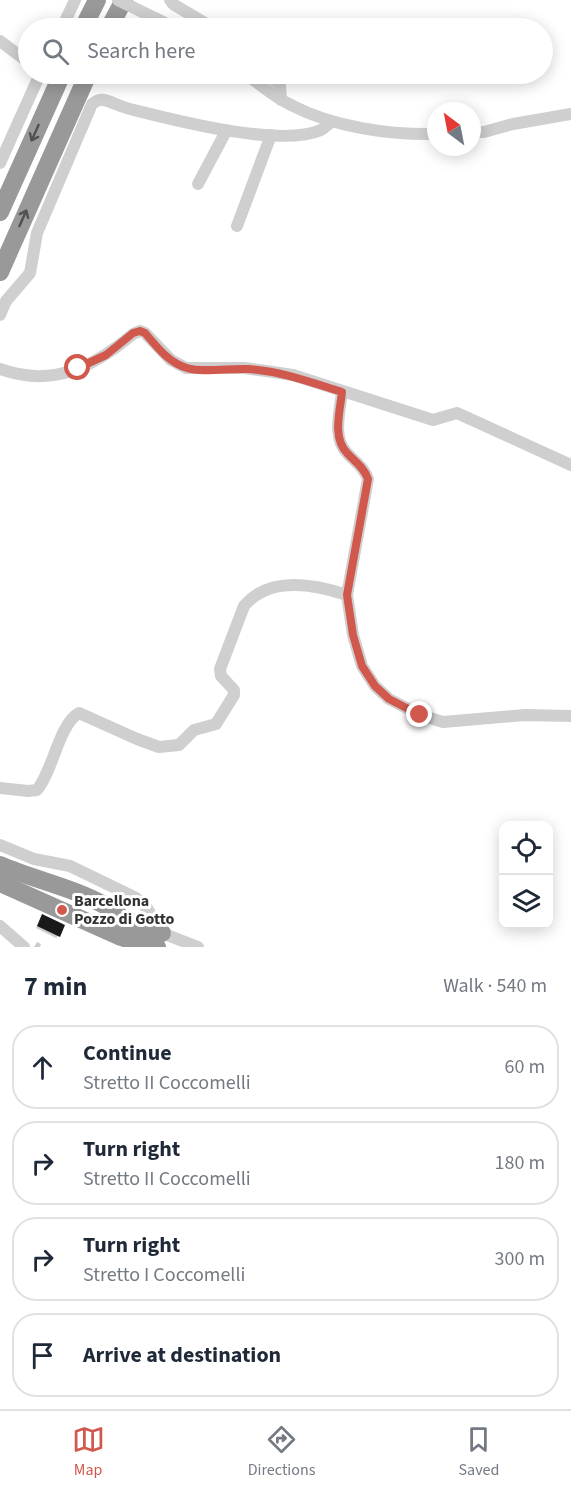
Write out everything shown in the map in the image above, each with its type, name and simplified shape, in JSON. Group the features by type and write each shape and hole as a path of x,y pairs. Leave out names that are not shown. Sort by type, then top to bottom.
{"highway":[{"path":"88,18 97,0"},
{"path":"115,18 123,0"},
{"path":"0,212 58,84"},
{"path":"0,272 84,84"},
{"path":"3,881 58,884 106,906 140,936 158,942"},
{"path":"3,881 30,903 99,934 125,944 158,942"},
{"path":"3,881 122,918"},
{"path":"3,881 44,893 108,925 125,944"},
{"path":"31,889 125,944"}],"street":[{"path":"67,18 75,0"},
{"path":"118,0 155,18"},
{"path":"170,0 196,18"},
{"path":"0,41 18,54"},
{"path":"0,162 35,84"},
{"path":"259,84 281,100 332,122 358,128 427,133"},
{"path":"279,84 281,100"},
{"path":"0,315 6,301 30,273 36,233 92,104 96,100 226,130 272,135 300,135 322,129 332,122"},
{"path":"481,132 571,114"},
{"path":"198,184 226,130"},
{"path":"237,226 272,135"},
{"path":"0,369 36,376 63,375 94,362 133,333 140,331 145,333 171,360 186,368 237,368 293,375 433,420 457,413 571,465"},
{"path":"342,392 338,436 341,447 365,471 368,479 347,595 353,635 362,666 375,686 389,699 420,715 443,722 525,715 571,716"},
{"path":"0,788 37,790 68,723 79,713 152,745 167,747 179,745 194,730 216,723 234,695 234,690 221,676 220,669 244,606 249,600 271,587 287,585 329,590 347,595"},
{"path":"0,846 34,860 70,866 136,898 147,908 158,942 198,947"},
{"path":"0,926 24,947"}],"building":[{"path":"42,914 65,925 60,937 37,926"}],"place":[{"name":"Barcellona Pozzo di Gotto","path":"62,910"}],"route":[{"path":"78,368 106,355 133,333 140,331 145,333 174,363 186,368 193,370 230,368 293,375 342,392 338,436 341,447 365,471 368,479 347,595 353,635 362,666 375,686 389,699 420,715"}]}
